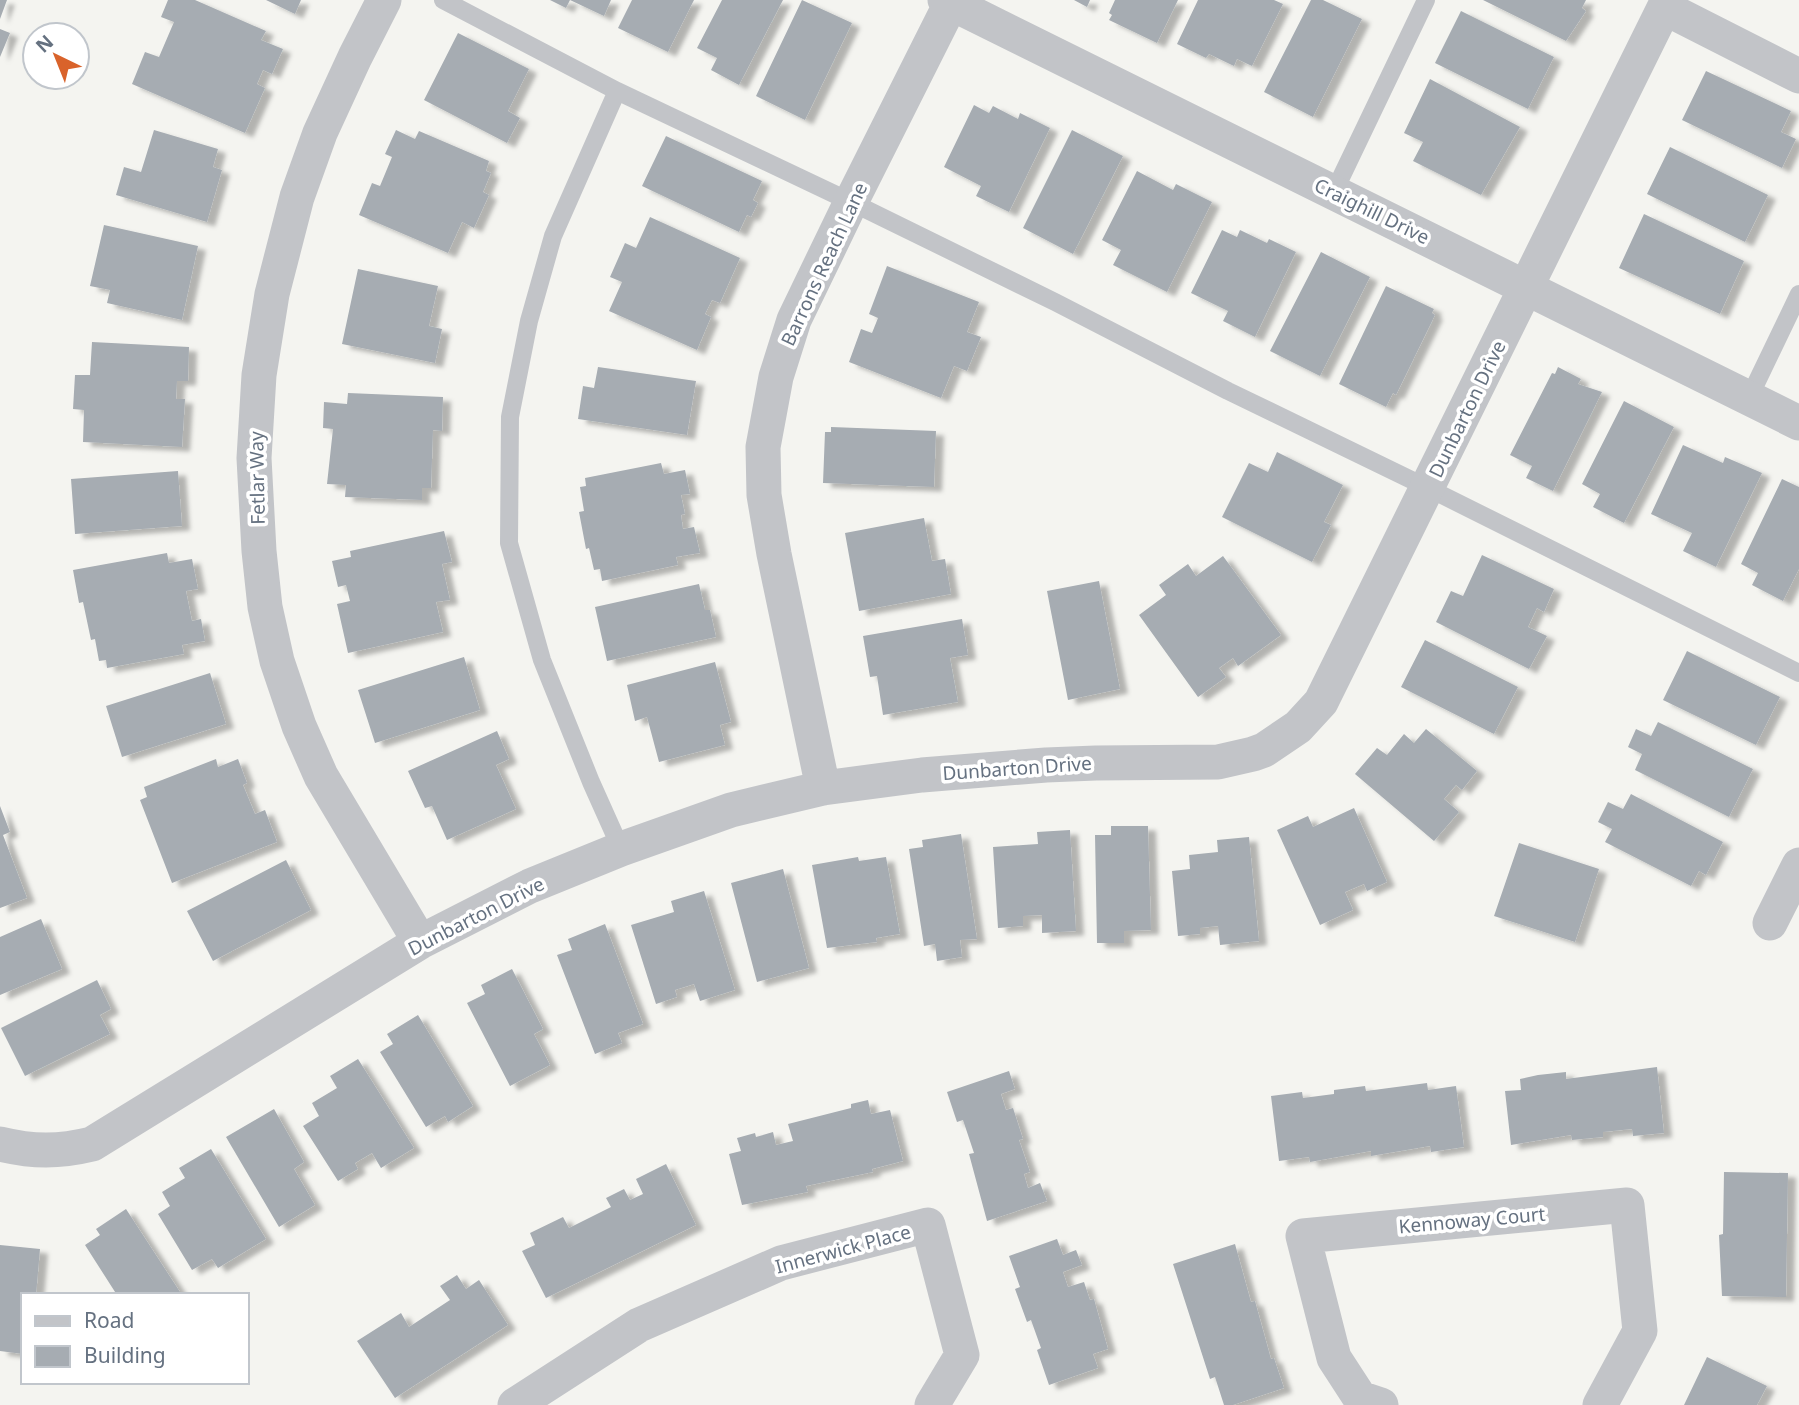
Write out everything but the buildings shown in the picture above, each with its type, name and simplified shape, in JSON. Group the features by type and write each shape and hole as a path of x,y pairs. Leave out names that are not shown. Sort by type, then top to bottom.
{"street":[{"name":"Fetlar Way","path":"384,0 320,133 297,197 272,294 259,375 254,458 265,607 277,661 299,726 321,776 420,942"},
{"name":"Craighill Drive","path":"948,1 1799,424"},
{"name":"Barrons Reach Lane","path":"823,788 774,554 764,495 763,447 776,377 794,320 948,1"},
{"name":"Dunbarton Drive","path":"0,1144 26,1150 66,1150 92,1144 420,942 530,886 621,849 731,810 823,788 922,775 1046,765 1218,762 1264,750 1298,727 1321,702 1667,4"},
{"path":"1667,4 1799,76"},
{"path":"1770,923 1799,865"},
{"name":"Kennoway Court","path":"1381,1405 1360,1398 1334,1358 1303,1236 1627,1205 1640,1331 1600,1405"},
{"name":"Innerwick Place","path":"515,1405 639,1325 769,1268 928,1225 962,1355 932,1405"}],"lane":[{"path":"443,0 617,91 1055,302 1228,391 1799,673"},
{"path":"1334,192 1426,0"},
{"path":"617,91 553,236 529,321 509,417 509,542 541,660 621,849"},
{"path":"1749,398 1799,294"}]}
